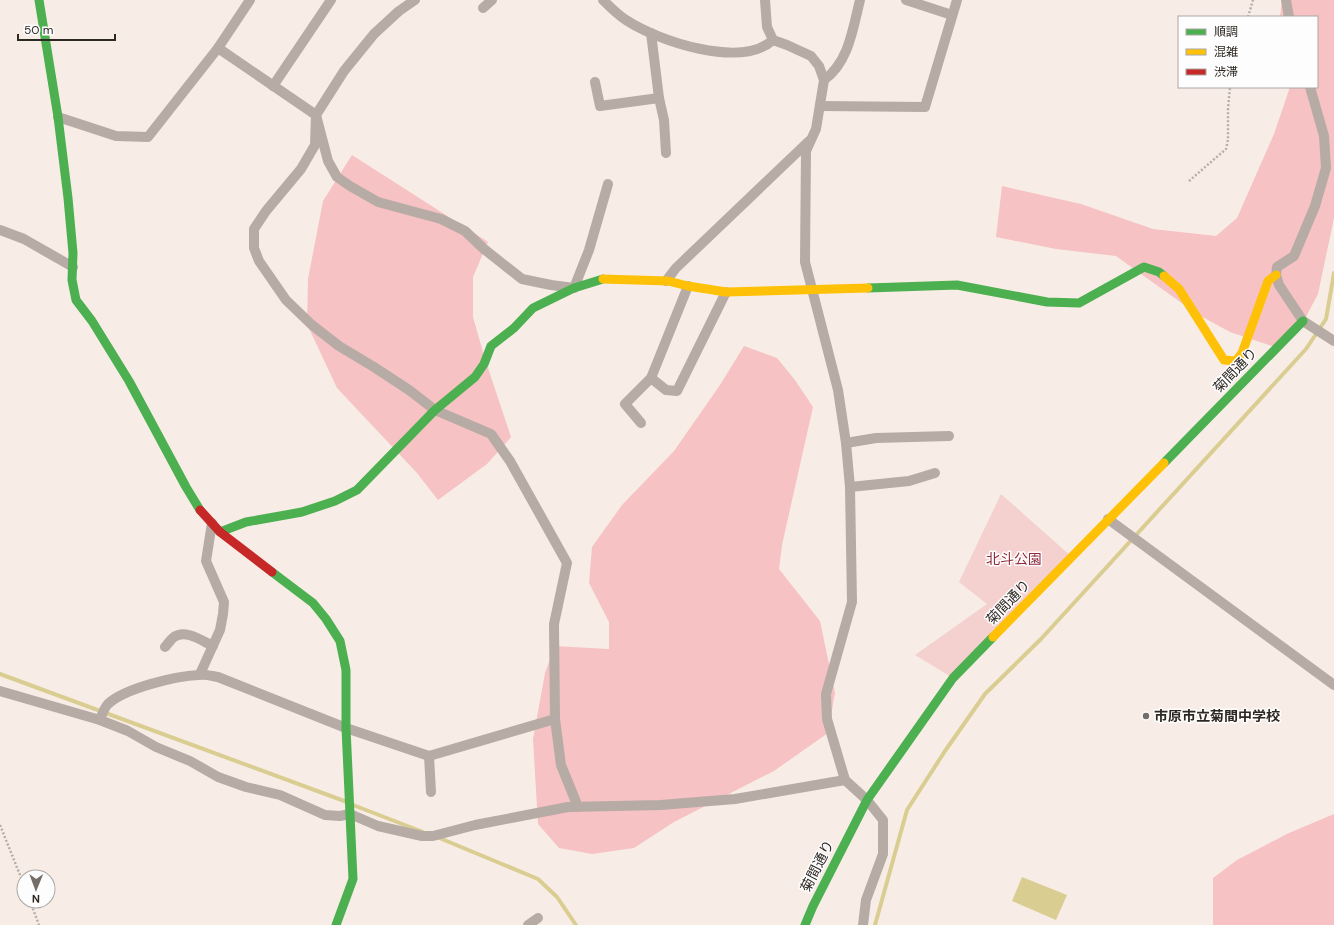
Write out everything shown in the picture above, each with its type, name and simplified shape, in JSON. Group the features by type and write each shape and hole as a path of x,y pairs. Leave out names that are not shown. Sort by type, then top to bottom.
{"street":[{"path":"39,0 58,117 68,198 73,253 72,280 76,300 92,321 116,361 186,487 202,511 220,532 313,603 326,619 340,641 346,670 346,728 353,879 336,925"},
{"path":"58,117 116,136 148,136 218,48 250,0"},
{"path":"273,86 331,0"},
{"path":"415,0 399,11 374,34 344,71 316,116 315,145 301,169 266,211 254,229 254,248 260,261 286,300 312,325 339,346 409,390 435,410 490,434 510,461 567,563 554,624 555,719 561,765 578,807"},
{"path":"483,8 492,0"},
{"path":"603,0 626,20 663,39 688,47 712,52 748,52 768,44 773,40"},
{"path":"765,0 767,27 773,40 811,56 819,66 824,80 816,129 806,151 806,262 838,390 846,444 850,487 852,602 826,694 827,719 845,780 867,800 883,820 883,854 866,900 863,925"},
{"path":"824,80 832,74 848,47 860,0"},
{"path":"906,0 952,15"},
{"path":"820,106 925,107 957,0"},
{"path":"1286,0 1289,16"},
{"path":"651,33 659,98 664,120 666,153"},
{"path":"218,48 316,116 328,161 337,177 350,186 378,202 441,219 465,232 522,279 574,288"},
{"path":"595,82 600,106 659,98"},
{"path":"1310,88 1324,136 1326,168 1316,206 1304,235 1294,256 1277,267 1276,275 1279,285 1303,321 1334,341"},
{"path":"666,281 676,268 812,137"},
{"path":"574,288 589,250 608,184"},
{"path":"0,230 24,239 73,267"},
{"path":"220,532 246,522 302,512 335,501 357,490 435,410 475,377 484,364 491,346 514,328 533,308 574,288 603,279 666,281 726,292 957,285 1047,302 1079,303 1144,267 1159,272 1179,289 1224,360 1236,361 1242,353 1268,281 1276,275"},
{"path":"641,423 625,404 651,378 688,286"},
{"path":"651,378 666,390 677,391 726,292"},
{"name":"菊間通り","path":"805,925 813,906 867,800 953,678 1303,321"},
{"path":"846,444 876,438 949,436"},
{"path":"850,487 909,482 935,473"},
{"path":"1108,519 1334,685"},
{"path":"200,674 220,630 224,602 206,561 212,523"},
{"path":"165,647 174,637 184,634 213,646"},
{"path":"100,720 102,712 108,704 124,694 148,685 200,674 218,677 346,728 429,756 555,719"},
{"path":"0,690 100,720 128,731 156,747 190,761 218,777 246,787 280,795 325,815 340,816 350,814 378,826 422,836 433,836 475,825 568,807 661,805 735,799 845,780"},
{"path":"429,756 431,792"},
{"path":"528,925 538,918"}],"path":[{"path":"1248,16 1253,0"},
{"path":"1189,181 1226,149 1228,140 1230,88"},
{"path":"0,825 17,869"},
{"path":"33,909 39,925"}],"green space":[{"name":"北斗公園","path":"1001,494 1072,557 953,678 915,655 987,604 959,582"}],"shaded area":[{"path":"1282,0 1334,0 1334,218 1318,294 1299,330 1278,348 1230,332 1197,314 1116,256 1056,249 996,237 1002,186 1081,204 1153,229 1216,236 1237,218 1274,134 1290,88 1318,88 1318,16 1280,16"},
{"path":"352,155 488,242 473,277 473,317 485,359 511,437 487,464 438,500 417,473 337,388 307,324 308,279 323,201"},
{"path":"744,346 777,358 795,380 813,407 782,545 779,569 820,621 835,693 828,733 774,771 674,822 634,848 592,854 559,848 538,824 533,739 545,673 555,646 609,649 609,622 589,583 592,547 622,505 674,451 720,385"},
{"path":"1334,814 1334,925 1213,925 1213,878 1237,860 1289,833"},
{"path":"1022,877 1067,895 1056,920 1012,901"}],"waterway":[{"path":"875,925 907,810 945,751 985,694 1041,639 1306,349 1326,319 1334,273"},
{"path":"0,674 347,802"},
{"path":"353,805 423,832"},
{"path":"437,837 538,879 557,897 576,925"}],"traffic: fast":[{"path":"39,0 58,117 68,198 73,253 72,280 76,300 92,321 129,381 200,510"},
{"path":"868,288 957,285 1047,302 1079,303 1144,267 1159,272 1164,276"},
{"path":"220,532 246,522 302,512 335,501 357,490 435,410 475,377 484,364 491,346 514,328 533,308 574,288 603,279"},
{"path":"1164,463 1303,321"},
{"path":"272,572 313,603 326,619 340,641 346,670 346,728 353,879 336,925"},
{"path":"805,925 813,906 867,800 953,678 993,637"}],"traffic: slow":[{"path":"1164,276 1179,289 1224,360 1236,361 1242,353 1268,281 1276,275"},
{"path":"603,279 668,281 726,292 868,288"},
{"path":"993,637 1164,463"}],"traffic: jam":[{"path":"200,510 220,532 272,572"}],"place":[{"name":"市原市立菊間中学校","path":"1146,716"}]}
